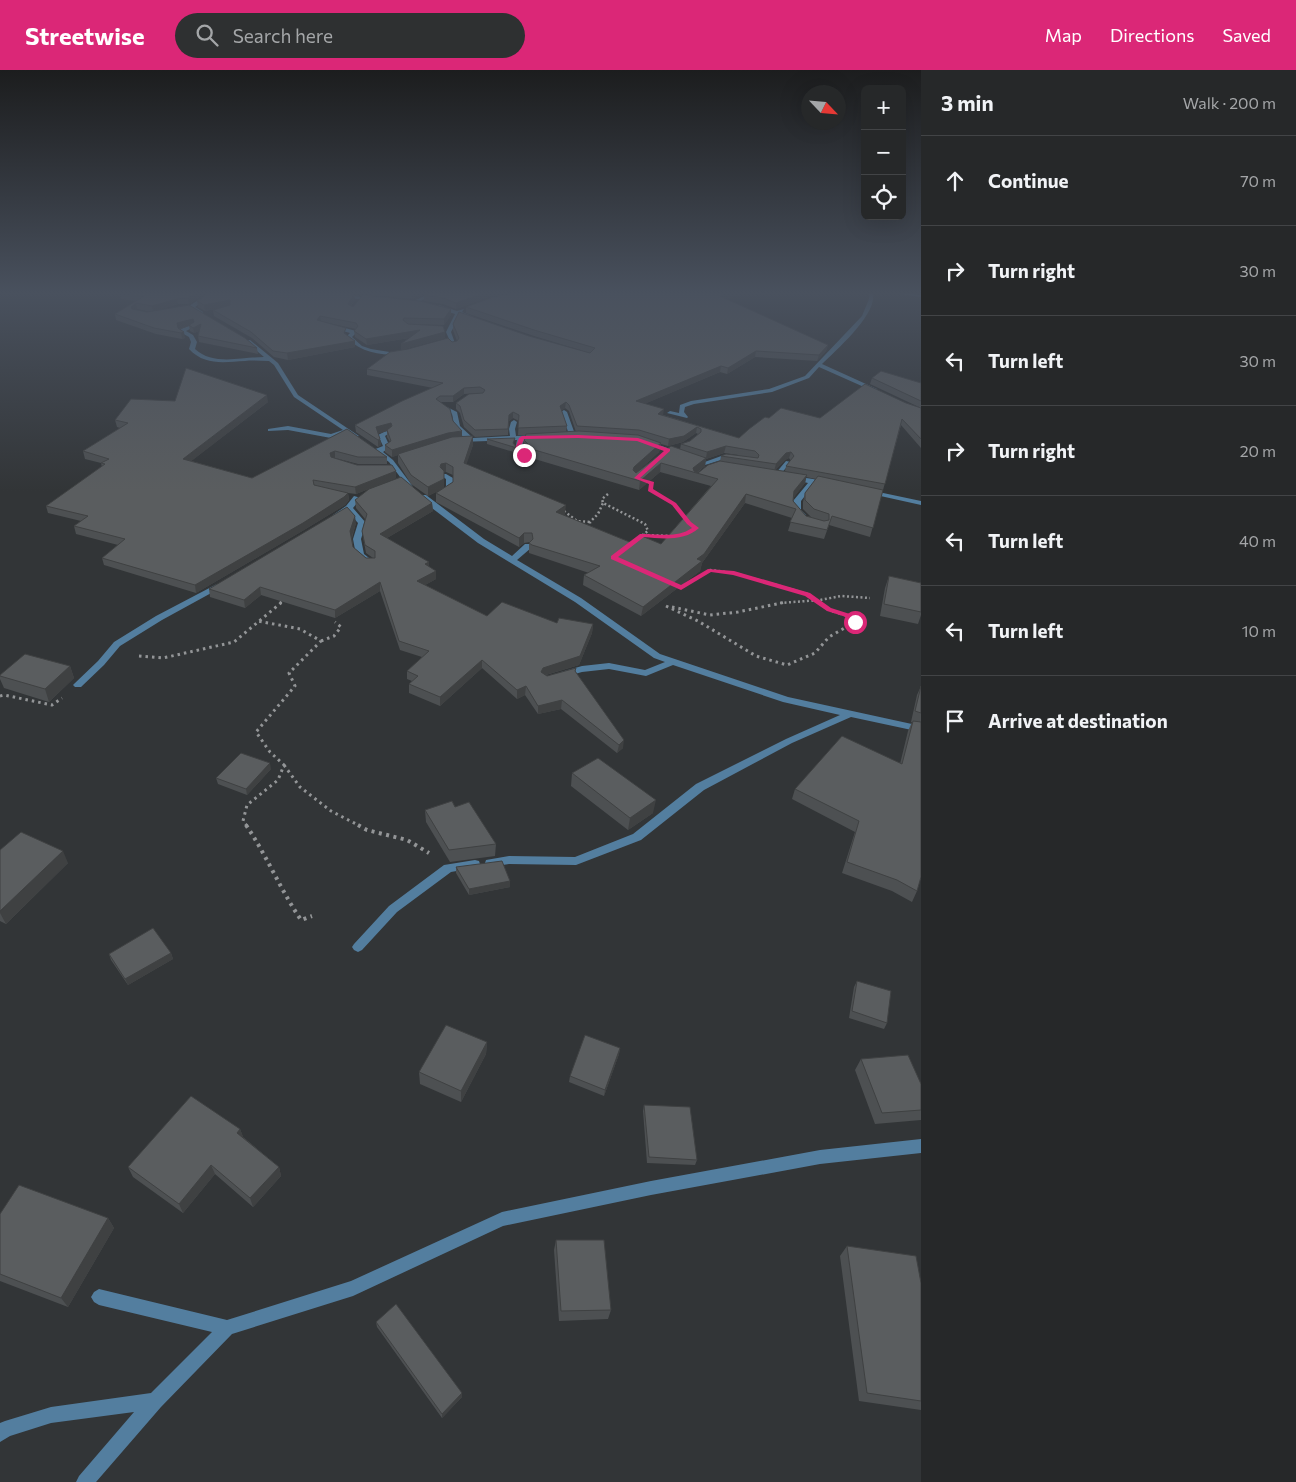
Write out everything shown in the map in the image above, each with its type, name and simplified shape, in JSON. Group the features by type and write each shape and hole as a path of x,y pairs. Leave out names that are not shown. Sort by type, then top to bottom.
{"street":[{"path":"205,359 214,362 270,359 276,364 296,396 391,461 408,486 481,541 578,600 657,656 786,700 921,730"},
{"path":"670,413 685,417 681,412 682,406 693,402 770,391 807,377 825,359"},
{"path":"819,365 878,392"},
{"path":"458,405 444,407 455,413 454,422 458,430 472,441"},
{"path":"564,412 576,437 564,437"},
{"path":"513,438 512,429 514,422"},
{"path":"270,430 288,428 331,436 348,431"},
{"path":"372,447 387,447 381,435 388,432"},
{"path":"451,442 545,437"},
{"path":"522,438 518,449 524,455"},
{"path":"638,440 685,457"},
{"path":"636,478 668,450 677,448"},
{"path":"719,467 702,465 724,457 745,460"},
{"path":"391,461 399,458"},
{"path":"788,462 774,475 833,485"},
{"path":"387,469 396,468"},
{"path":"429,501 449,490 450,478 444,475"},
{"path":"395,483 404,480"},
{"path":"808,522 797,510 797,502 813,481"},
{"path":"859,490 921,503"},
{"path":"326,522 349,508 357,496"},
{"path":"349,508 362,523 357,539 360,555 371,563"},
{"path":"512,560 528,546"},
{"path":"78,685 100,664 116,644 159,618 227,582"},
{"path":"555,678 582,668 609,666 646,673 674,661"},
{"path":"358,947 393,909 448,868 510,860 576,861 637,837 700,787 789,741 849,714"},
{"path":"85,1482 155,1401 227,1328 353,1288 502,1219 651,1188 820,1157 921,1146"},
{"path":"99,1298 227,1328"},
{"path":"0,1434 5,1429 51,1415 155,1401"}],"path":[{"path":"636,478 652,483 650,490 674,504 689,523"},
{"path":"598,531 590,528 590,522 598,514 603,503 602,499 608,494"},
{"path":"603,503 645,524 648,531 629,546"},
{"path":"560,507 577,521 590,522"},
{"path":"642,535 662,538 679,535"},
{"path":"668,582 681,588 710,570 726,572 808,594 815,600 829,610 851,617 855,622 829,637 815,652 787,665 756,656 698,621 666,606 710,615 738,612 789,601 815,600 841,596 870,598"},
{"path":"116,644 142,657 163,658 234,642 290,596"},
{"path":"258,621 284,625 314,634 321,641"},
{"path":"335,622 341,627 334,636 321,641 290,672 295,686 256,732 270,752 284,765 300,787 331,811 367,830 407,840 426,850 448,868"},
{"path":"0,696 4,695 52,705 78,685"},
{"path":"284,765 278,780 247,805 243,821 264,852 286,898 301,920 312,916"}],"building":[{"path":"381,359 743,359 728,368 721,366 636,401 664,409 658,414 739,438 765,417 769,418 781,408 820,418 865,384 921,408 921,439 902,419 885,484 786,466 794,456 791,452 786,453 776,464 721,456 726,454 758,458 759,455 755,451 726,446 707,452 681,444 690,441 701,432 701,429 697,427 684,436 669,439 639,430 577,426 566,402 560,406 567,426 518,428 519,415 513,412 509,415 508,429 475,430 464,420 460,406 456,403 469,394 483,393 485,390 480,387 464,388 453,396 440,396 436,399 450,409 453,421 462,431 448,433 392,450 385,445 391,441 387,430 392,426 391,423 376,427 380,439 378,440 355,425 443,383 367,369"},
{"path":"186,368 267,395 183,459 252,478 347,429 387,457 358,457 335,451 330,453 331,457 357,465 392,465 396,471 355,487 313,480 314,485 348,493 303,523 195,585 102,558 125,539 74,526 88,516 46,506 105,464 101,463 109,459 83,451 128,423 115,420 131,399 175,401"},
{"path":"881,371 921,383 921,401 872,378"},
{"path":"579,431 638,435 661,443 634,467 633,470 636,473 671,446 706,458 693,468 698,473 708,465 720,461 807,475 794,491 793,501 806,516 824,521 829,520 829,514 814,509 805,500 805,493 818,476 883,490 873,528 832,516 827,530 790,522 796,509 746,494 704,554 697,559 702,561 643,607 584,575 600,566 532,545 529,543 533,539 532,533 524,533 519,538 436,493 453,482 453,467 446,463 441,464 440,467 444,471 444,479 428,487 411,475 398,454 452,437 473,436 464,463 566,505 556,512 632,543 642,536 661,544 718,479 661,463 640,481 528,448 529,445 524,440 526,434"},
{"path":"515,438 513,443 517,448 487,439"},
{"path":"401,477 432,503 380,534 429,562 425,564 436,571 417,581 487,616 502,602 557,623 559,618 593,624 580,656 543,668 541,672 547,676 576,668 575,671 624,740 619,745 562,700 538,706 526,686 517,690 482,660 440,697 409,684 418,676 407,671 429,651 399,641 380,582 335,610 260,587 244,600 209,589 347,507 355,516 350,531 353,547 366,558 375,558 375,551 365,545 362,531 367,514 355,500 369,489"},
{"path":"889,576 921,583 921,612 884,604"},
{"path":"25,654 70,666 45,689 0,676"},
{"path":"921,686 921,713 915,711"},
{"path":"913,721 921,722 921,877 917,891 897,880 847,862 859,821 795,789 842,736 902,764"},
{"path":"241,753 270,763 246,789 216,778"},
{"path":"598,758 656,800 630,818 572,773"},
{"path":"452,801 455,807 469,802 496,844 449,850 425,810"},
{"path":"21,832 63,851 0,911 0,850"},
{"path":"502,861 510,881 469,889 456,867"},
{"path":"153,928 171,953 125,979 109,954"},
{"path":"857,981 891,991 887,1023 852,1011"},
{"path":"446,1025 487,1042 461,1091 419,1072"},
{"path":"585,1035 620,1048 605,1090 570,1076"},
{"path":"908,1055 921,1084 921,1110 882,1113 861,1059"},
{"path":"191,1096 240,1129 237,1133 279,1167 250,1198 211,1165 179,1204 128,1167"},
{"path":"644,1105 690,1107 697,1160 649,1157"},
{"path":"19,1185 108,1218 61,1298 0,1274 0,1214"},
{"path":"556,1240 604,1240 611,1310 561,1311"},
{"path":"847,1246 916,1256 921,1283 921,1401 867,1393"},
{"path":"396,1304 462,1393 442,1414 376,1322"}],"route":[{"path":"524,455 518,449 522,438 578,436 638,440 668,450 636,478 652,483 650,490 674,504 689,523 696,528 687,534 662,538 642,535 613,557 681,588 710,570 734,573 808,594 829,610 851,617 855,622"}]}
